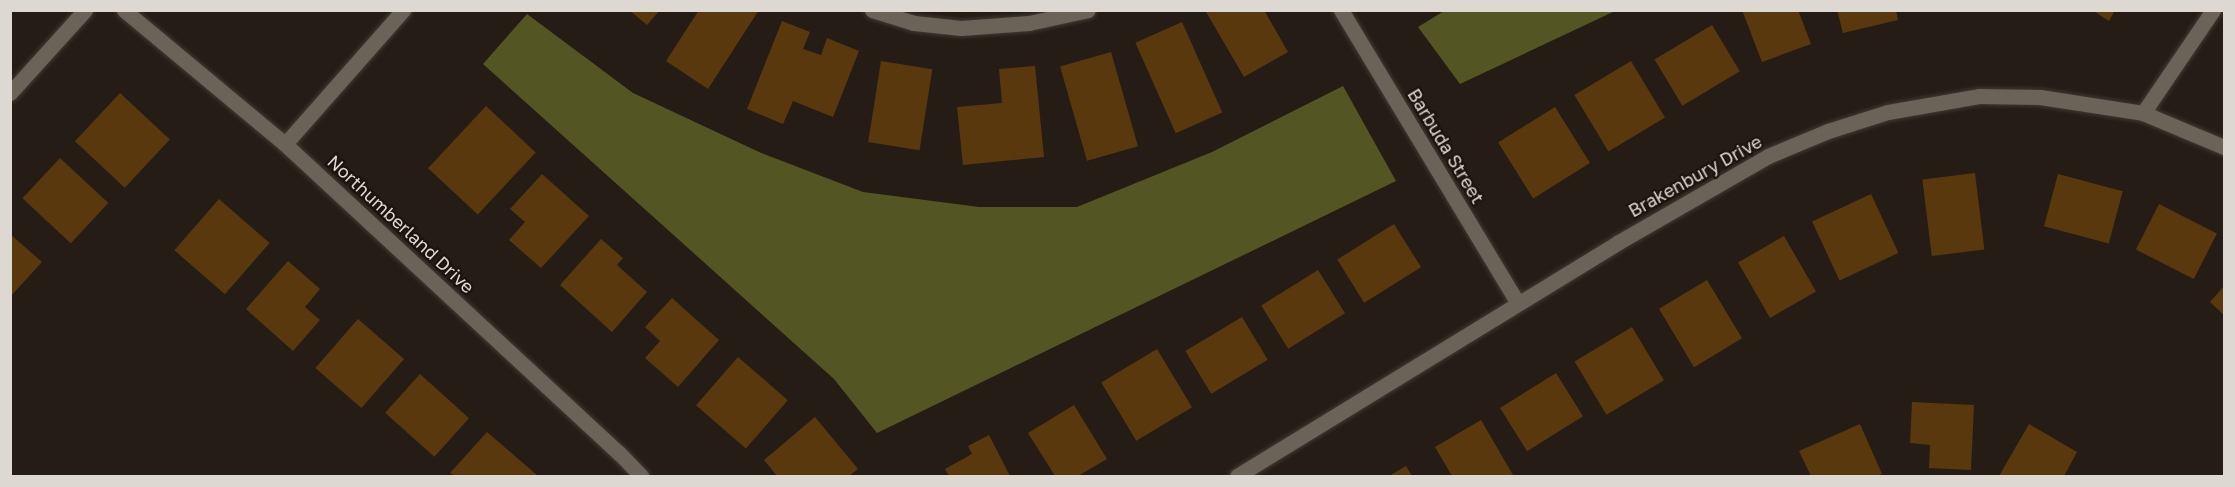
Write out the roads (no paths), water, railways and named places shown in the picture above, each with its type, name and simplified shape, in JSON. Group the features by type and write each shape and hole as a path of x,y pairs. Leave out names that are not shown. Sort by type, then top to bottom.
{"street":[{"path":"10,93 85,10"},
{"name":"Northumberland Drive","path":"124,10 285,144 619,453 641,477"},
{"path":"285,144 403,10"},
{"path":"872,10 914,23 961,28 1029,23 1088,10"},
{"name":"Barbuda Street","path":"1341,10 1517,302"},
{"path":"2143,113 2213,10"},
{"name":"Brakenbury Drive","path":"1237,477 1517,302 1768,156 1828,131 1888,112 1978,96 2040,97 2143,113 2224,147"}]}
